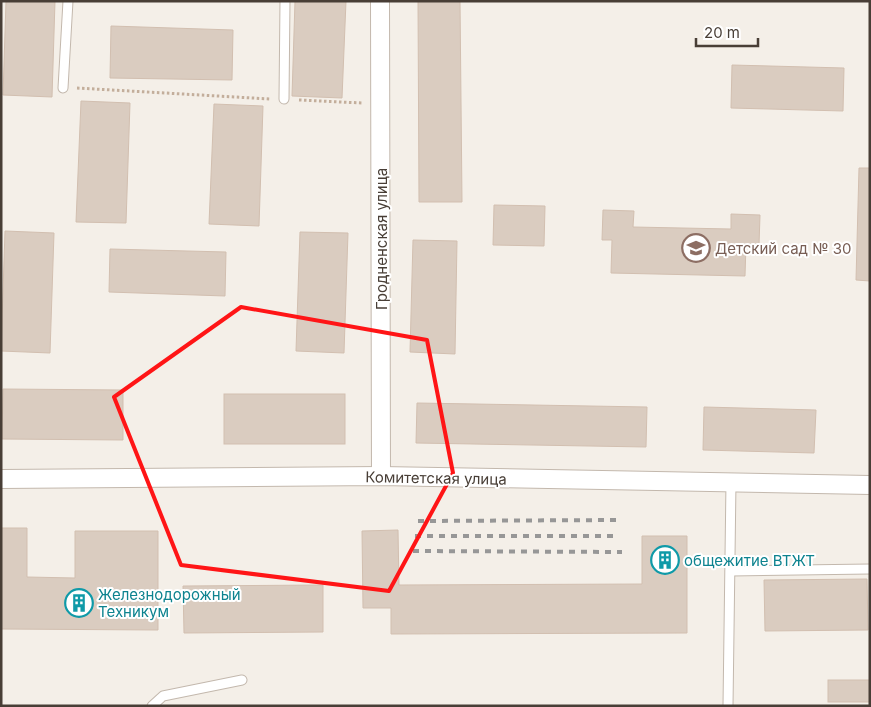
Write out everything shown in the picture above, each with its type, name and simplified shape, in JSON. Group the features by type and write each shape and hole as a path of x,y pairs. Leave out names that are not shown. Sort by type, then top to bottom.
{"street":[{"name":"Гродненская улица","path":"380,1 381,476"},
{"name":"Комитетская улица","path":"1,479 381,476 870,484"}],"lane":[{"path":"63,88 68,1"},
{"path":"284,100 285,1"},
{"path":"728,706 731,482"},
{"path":"731,571 870,569"},
{"path":"152,706 163,696 242,680"}],"path":[{"path":"63,88 380,104"}],"highlighted area":[{"path":"241,307 427,340 453,473 389,591 181,565 114,397"}],"building":[{"path":"6,1 55,1 52,97 3,95"},
{"path":"295,1 346,1 342,98 292,96"},
{"path":"418,1 460,1 462,202 419,202"},
{"path":"111,26 233,30 232,80 110,78"},
{"path":"732,65 844,68 843,111 731,108"},
{"path":"81,101 130,103 126,223 76,222"},
{"path":"214,104 263,106 259,226 209,224"},
{"path":"859,168 870,168 870,281 856,280"},
{"path":"494,205 545,206 544,246 493,245"},
{"path":"603,210 634,211 633,227 731,229 731,214 760,215 759,245 746,244 745,276 611,273 612,240 602,240"},
{"path":"5,231 54,233 50,353 1,351"},
{"path":"300,232 348,233 344,353 296,351"},
{"path":"413,240 457,241 455,354 410,352"},
{"path":"110,249 226,252 225,296 109,292"},
{"path":"3,389 123,390 123,440 2,439"},
{"path":"224,394 345,394 345,444 224,444"},
{"path":"417,403 647,407 646,447 416,443"},
{"path":"704,407 816,410 814,453 703,450"},
{"name":"Железнодорожный Техникум","path":"1,528 27,528 27,577 75,578 75,531 158,531 158,630 1,629"},
{"name":"общежитие ВТЖТ","path":"398,530 399,585 642,584 642,536 687,536 687,633 391,634 391,608 363,608 362,531"},
{"path":"867,579 868,630 765,631 764,580"},
{"path":"323,585 323,632 184,633 183,586"},
{"path":"828,680 870,680 870,702 828,702"}],"railway":[{"path":"418,521 619,520"},
{"path":"415,536 619,536"},
{"path":"413,551 622,552"}],"place":[{"name":"Детский сад № 30","path":"696,248"},
{"name":"общежитие ВТЖТ","path":"665,560"},
{"name":"Железнодорожный Техникум","path":"79,603"}]}
